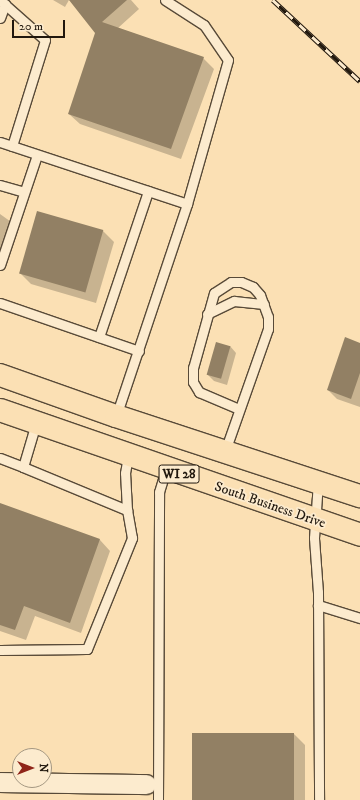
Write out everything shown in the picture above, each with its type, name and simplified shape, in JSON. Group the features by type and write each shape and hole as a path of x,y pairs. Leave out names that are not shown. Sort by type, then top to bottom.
{"main road":[{"name":"WI 28","path":"0,375 116,416 360,496"},
{"name":"South Business Drive","path":"0,410 128,456 360,535"}],"street":[{"path":"0,782 146,784"}],"lane":[{"path":"116,416 187,204 228,60 204,25 165,0"},
{"path":"0,18 2,2"},
{"path":"2,2 45,40 12,146"},
{"path":"0,142 187,204"},
{"path":"0,266 37,155"},
{"path":"0,185 24,192"},
{"path":"99,337 148,191"},
{"path":"225,451 268,329 264,304 253,287 242,282 231,282 214,293 193,368 194,382 199,392 239,408"},
{"path":"207,314 234,301 264,304"},
{"path":"0,303 139,351"},
{"path":"23,467 36,423"},
{"path":"0,650 87,649 132,538 127,510 125,473 128,456"},
{"path":"0,458 127,510"},
{"path":"158,800 159,492 166,469"},
{"path":"318,482 315,520 318,605 319,800"},
{"path":"318,605 360,618"}],"building":[{"path":"69,0 127,0 102,22 204,57 171,149 68,114 95,33"},
{"path":"37,211 103,230 85,293 19,273"},
{"path":"345,337 360,343 360,373 351,399 327,390"},
{"path":"216,342 230,346 221,379 207,375"},
{"path":"0,503 100,539 70,623 24,606 15,630 0,625"},
{"path":"192,733 294,733 294,800 192,800"}],"railway":[{"path":"273,0 360,81"}]}
